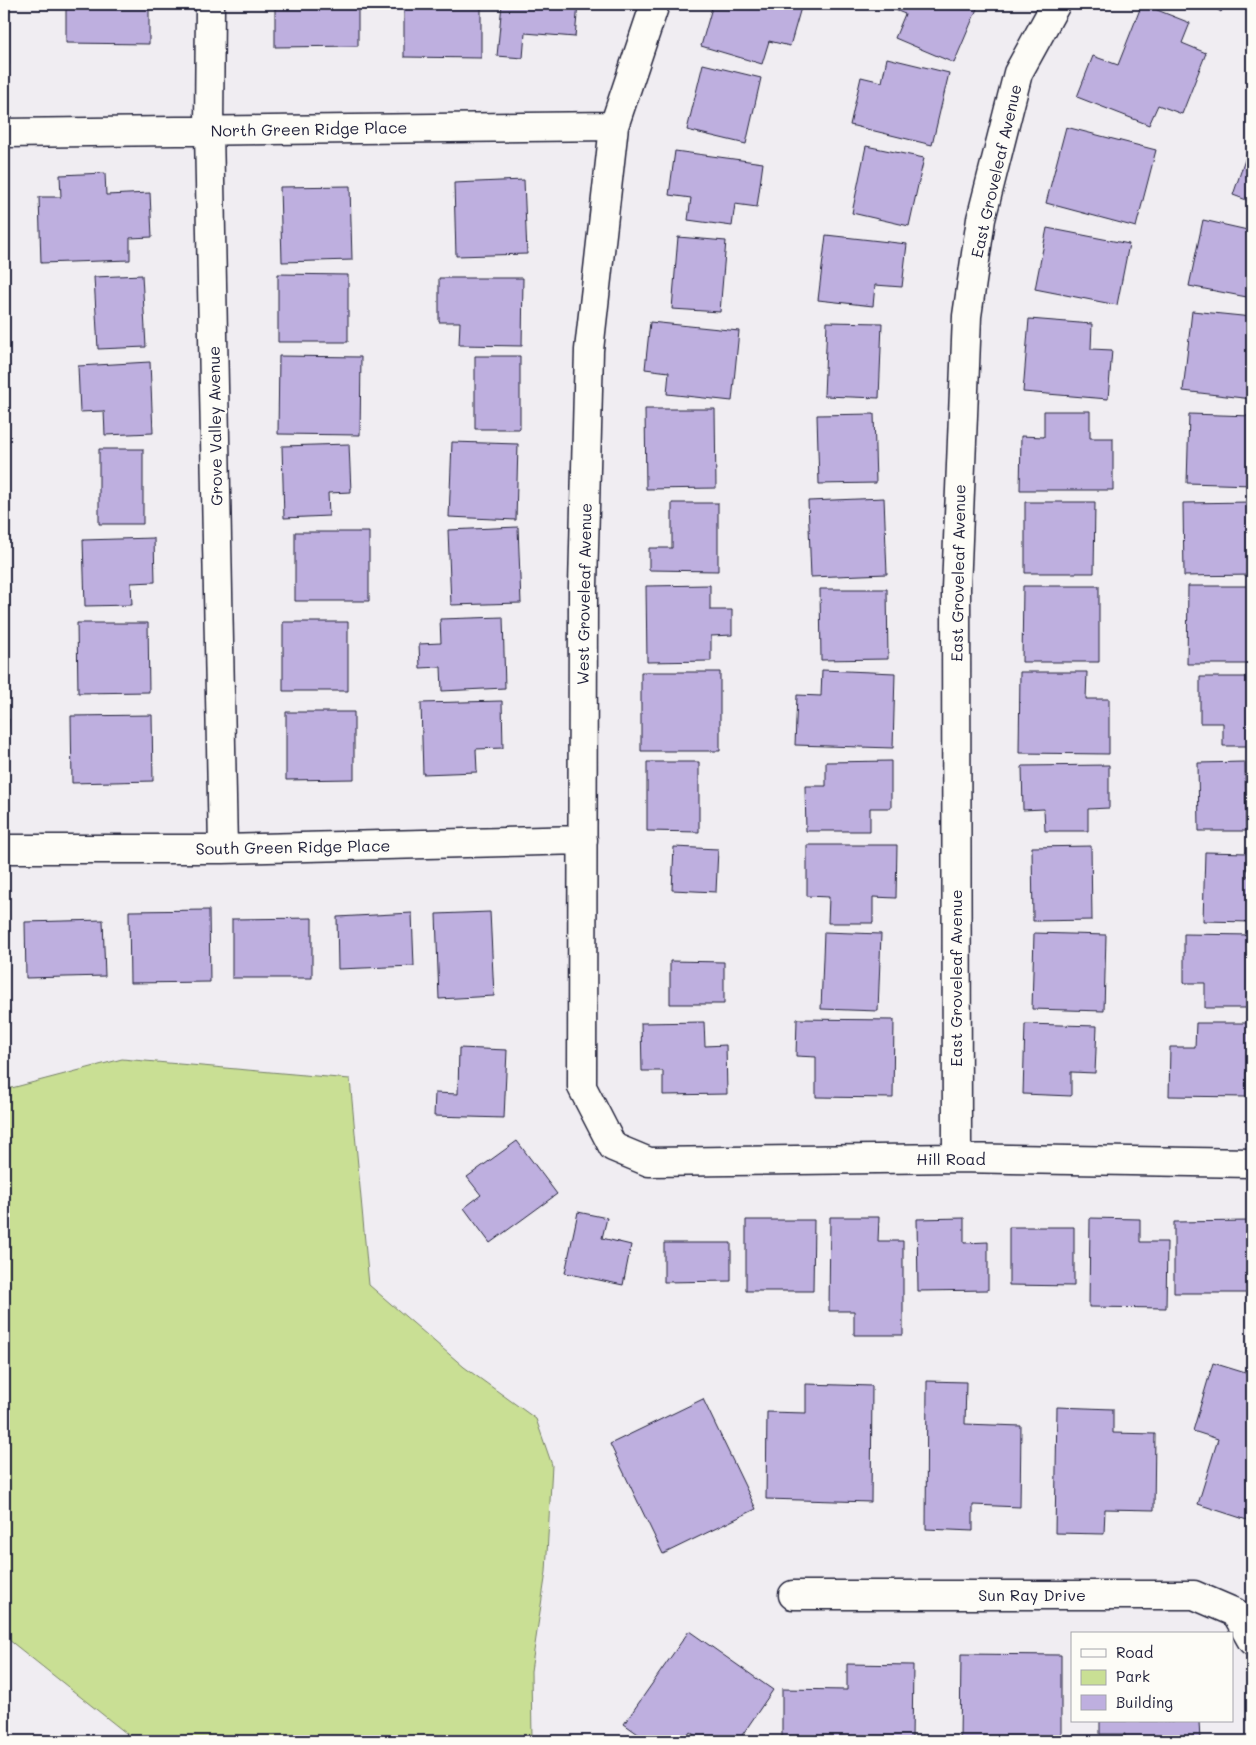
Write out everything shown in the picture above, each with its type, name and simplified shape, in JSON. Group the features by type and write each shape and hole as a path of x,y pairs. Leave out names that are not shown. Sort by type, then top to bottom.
{"street":[{"name":"Grove Valley Avenue","path":"210,4 209,130 223,849"},
{"name":"West Groveleaf Avenue","path":"649,1162 613,1147 582,1087 583,586 589,350 614,126 655,4"},
{"name":"East Groveleaf Avenue","path":"957,1158 956,589 967,316 982,219 1018,73 1056,4"},
{"name":"North Green Ridge Place","path":"4,133 614,126"},
{"name":"South Green Ridge Place","path":"4,849 223,849 583,840"},
{"name":"Hill Road","path":"649,1162 957,1158 1252,1162"},
{"name":"Sun Ray Drive","path":"793,1595 1194,1595 1236,1613 1252,1641"}],"green space":[{"path":"122,1059 350,1079 369,1285 464,1367 536,1419 552,1465 546,1572 531,1671 532,1741 136,1741 4,1636 4,1090"}],"building":[{"path":"66,4 149,4 149,44 66,43"},
{"path":"275,4 358,4 358,46 275,47"},
{"path":"404,4 481,4 481,58 404,57"},
{"path":"502,4 578,4 575,37 525,33 523,58 497,56"},
{"path":"713,4 802,4 790,46 769,41 762,64 701,46"},
{"path":"886,4 979,4 954,63 895,38 905,14 885,6"},
{"path":"1142,4 1190,23 1182,43 1206,53 1182,114 1158,105 1149,125 1077,97 1093,56 1118,65"},
{"path":"1209,4 1226,4 1221,12"},
{"path":"4,20 9,20 9,65 4,65"},
{"path":"887,58 949,73 932,145 850,125 861,77 882,82"},
{"path":"703,64 761,78 746,144 687,130"},
{"path":"1066,127 1156,150 1136,227 1046,203"},
{"path":"1252,139 1252,202 1233,195"},
{"path":"866,146 924,158 909,226 852,213"},
{"path":"675,151 763,163 757,207 735,204 732,226 688,220 691,198 669,195"},
{"path":"105,173 106,195 150,193 152,237 130,238 130,260 41,263 39,197 61,197 60,175"},
{"path":"524,180 527,254 456,256 454,183"},
{"path":"350,186 352,260 282,262 280,187"},
{"path":"1203,220 1252,231 1252,298 1189,286"},
{"path":"1047,228 1129,244 1117,305 1035,289"},
{"path":"826,235 907,244 902,287 875,285 873,306 818,300"},
{"path":"678,237 726,241 720,312 672,309"},
{"path":"278,274 348,275 348,342 278,342"},
{"path":"142,275 146,347 98,349 94,277"},
{"path":"439,278 523,278 522,346 459,345 460,322 439,322"},
{"path":"1192,311 1252,317 1252,399 1183,391"},
{"path":"1029,319 1092,324 1091,349 1112,350 1108,399 1023,392"},
{"path":"650,322 739,331 732,401 667,394 669,372 645,369"},
{"path":"827,322 882,323 879,398 824,396"},
{"path":"279,356 361,357 360,435 278,434"},
{"path":"475,356 520,356 520,429 475,429"},
{"path":"150,362 153,433 105,435 104,411 80,412 78,366"},
{"path":"645,409 715,409 716,488 646,489"},
{"path":"1044,411 1090,411 1090,438 1113,438 1113,490 1020,490 1021,436 1044,437"},
{"path":"874,414 876,483 819,484 817,415"},
{"path":"1189,414 1252,416 1252,485 1187,483"},
{"path":"452,442 518,444 516,520 449,517"},
{"path":"349,444 351,492 328,493 329,516 284,518 282,446"},
{"path":"99,449 143,449 143,524 99,524"},
{"path":"884,498 887,574 811,577 808,501"},
{"path":"1025,502 1095,502 1094,573 1025,573"},
{"path":"1252,502 1252,575 1184,576 1183,503"},
{"path":"672,503 718,503 718,571 649,570 649,548 672,548"},
{"path":"518,527 521,603 451,605 448,530"},
{"path":"295,532 369,532 369,601 295,601"},
{"path":"154,538 155,582 131,583 132,605 85,606 83,540"},
{"path":"710,585 710,610 732,610 732,635 711,636 711,661 647,662 646,586"},
{"path":"1023,586 1099,586 1099,662 1022,662"},
{"path":"1188,586 1252,586 1252,664 1187,664"},
{"path":"820,589 887,589 888,659 821,660"},
{"path":"503,617 505,688 442,691 441,667 420,668 419,644 441,643 440,619"},
{"path":"283,622 348,622 348,691 283,691"},
{"path":"77,623 148,623 149,692 78,693"},
{"path":"822,670 895,673 893,748 795,745 797,695 821,696"},
{"path":"641,672 720,672 720,751 641,751"},
{"path":"1020,672 1087,672 1086,699 1109,699 1109,754 1019,753"},
{"path":"1200,677 1252,677 1252,746 1223,746 1223,723 1200,723"},
{"path":"502,701 503,748 476,749 477,772 423,774 421,703"},
{"path":"286,712 354,712 354,779 286,780"},
{"path":"152,715 153,781 72,783 71,716"},
{"path":"4,719 9,719 7,765 4,765"},
{"path":"891,761 891,808 870,808 870,831 806,831 805,786 826,786 826,762"},
{"path":"647,762 699,762 699,832 647,831"},
{"path":"1245,762 1246,831 1199,831 1198,763"},
{"path":"1109,765 1109,808 1088,809 1088,831 1045,831 1044,809 1023,810 1022,766"},
{"path":"807,845 897,845 896,898 873,897 873,923 828,923 829,897 807,896"},
{"path":"1091,846 1092,920 1033,921 1032,847"},
{"path":"674,847 718,849 716,892 672,890"},
{"path":"1205,852 1248,853 1247,876 1252,876 1252,922 1203,921"},
{"path":"209,910 210,982 130,983 129,911"},
{"path":"490,912 494,996 439,999 436,914"},
{"path":"412,913 414,966 338,969 337,917"},
{"path":"312,918 312,978 232,978 232,919"},
{"path":"103,920 105,976 26,978 25,922"},
{"path":"824,932 881,934 878,1011 821,1009"},
{"path":"1034,933 1106,935 1104,1011 1032,1009"},
{"path":"1184,934 1252,935 1252,1008 1205,1008 1205,983 1184,983"},
{"path":"670,961 724,962 724,1004 670,1004"},
{"path":"797,1019 894,1020 893,1098 816,1097 816,1057 796,1056"},
{"path":"704,1022 705,1046 726,1045 727,1094 663,1095 663,1071 642,1071 641,1023"},
{"path":"1196,1023 1252,1023 1252,1072 1246,1072 1246,1097 1169,1096 1170,1047 1195,1047"},
{"path":"1025,1024 1097,1026 1095,1073 1071,1072 1071,1096 1023,1094"},
{"path":"459,1048 507,1050 504,1118 434,1116 435,1093 458,1094"},
{"path":"517,1141 557,1194 490,1243 464,1208 481,1195 467,1177"},
{"path":"578,1212 607,1218 602,1238 631,1245 623,1285 565,1273"},
{"path":"830,1217 879,1217 878,1241 903,1241 903,1335 854,1335 854,1311 829,1311"},
{"path":"964,1218 964,1243 988,1242 988,1290 918,1291 917,1219"},
{"path":"1090,1218 1140,1219 1140,1242 1167,1242 1166,1308 1089,1307"},
{"path":"746,1220 814,1220 813,1291 746,1291"},
{"path":"1249,1221 1250,1293 1174,1293 1174,1222"},
{"path":"1009,1227 1074,1227 1074,1286 1009,1285"},
{"path":"664,1243 731,1243 731,1281 664,1282"},
{"path":"1213,1363 1252,1375 1252,1501 1247,1520 1198,1504 1218,1439 1193,1431"},
{"path":"927,1381 966,1382 965,1424 1021,1426 1020,1507 973,1505 973,1531 926,1529"},
{"path":"806,1384 872,1386 871,1502 766,1499 767,1412 806,1413"},
{"path":"703,1399 756,1509 663,1554 610,1444"},
{"path":"1057,1407 1113,1409 1113,1433 1155,1434 1154,1510 1105,1509 1104,1534 1055,1533"},
{"path":"689,1631 773,1690 738,1741 703,1741 690,1732 684,1741 648,1741 624,1724"},
{"path":"961,1654 1061,1655 1061,1741 960,1741"},
{"path":"847,1664 913,1665 912,1740 782,1741 782,1689 847,1690"},
{"path":"1100,1722 1199,1722 1200,1741 1125,1741 1125,1734 1100,1734"}]}
